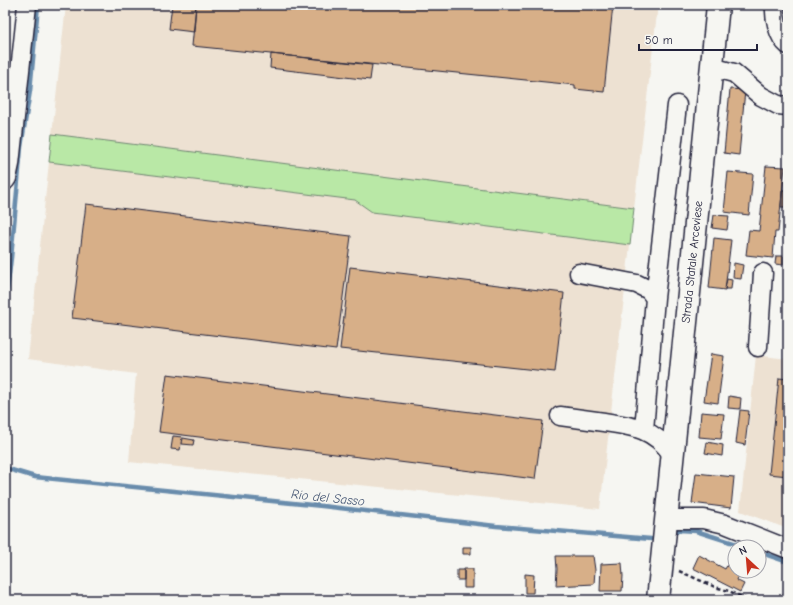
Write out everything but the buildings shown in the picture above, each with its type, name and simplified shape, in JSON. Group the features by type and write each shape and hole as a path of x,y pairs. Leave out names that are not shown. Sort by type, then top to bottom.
{"main road":[{"name":"Strada Statale Arceviese","path":"658,600 718,5"}],"street":[{"path":"5,181 10,164 27,5"},
{"path":"775,5 775,15 784,41 788,45"},
{"path":"712,67 734,73 761,96 778,105 788,106"},
{"path":"644,430 655,298 677,105"},
{"path":"578,273 636,284 649,290 655,298"},
{"path":"758,347 763,273"},
{"path":"560,416 632,426 644,430 655,437 672,454"},
{"path":"666,519 704,519 718,522 788,549"}],"path":[{"path":"661,565 715,587 729,591 748,600"}],"shaded area":[{"path":"66,5 658,5 634,208 52,134"},
{"path":"49,162 355,200 372,212 630,245 600,509 129,462 136,374 28,359"},
{"path":"756,355 788,359 788,529 740,511"}],"green space":[{"path":"52,134 634,208 630,245 372,212 355,200 49,162"}],"waterway":[{"name":"Rio del Sasso","path":"5,308 21,147 30,91 38,5"},
{"name":"Rio del Sasso","path":"5,468 35,477 322,506 496,526 651,539"},
{"name":"Rio del Sasso","path":"671,534 680,530 696,531 727,541"},
{"name":"Rio del Sasso","path":"767,555 788,562"}]}
